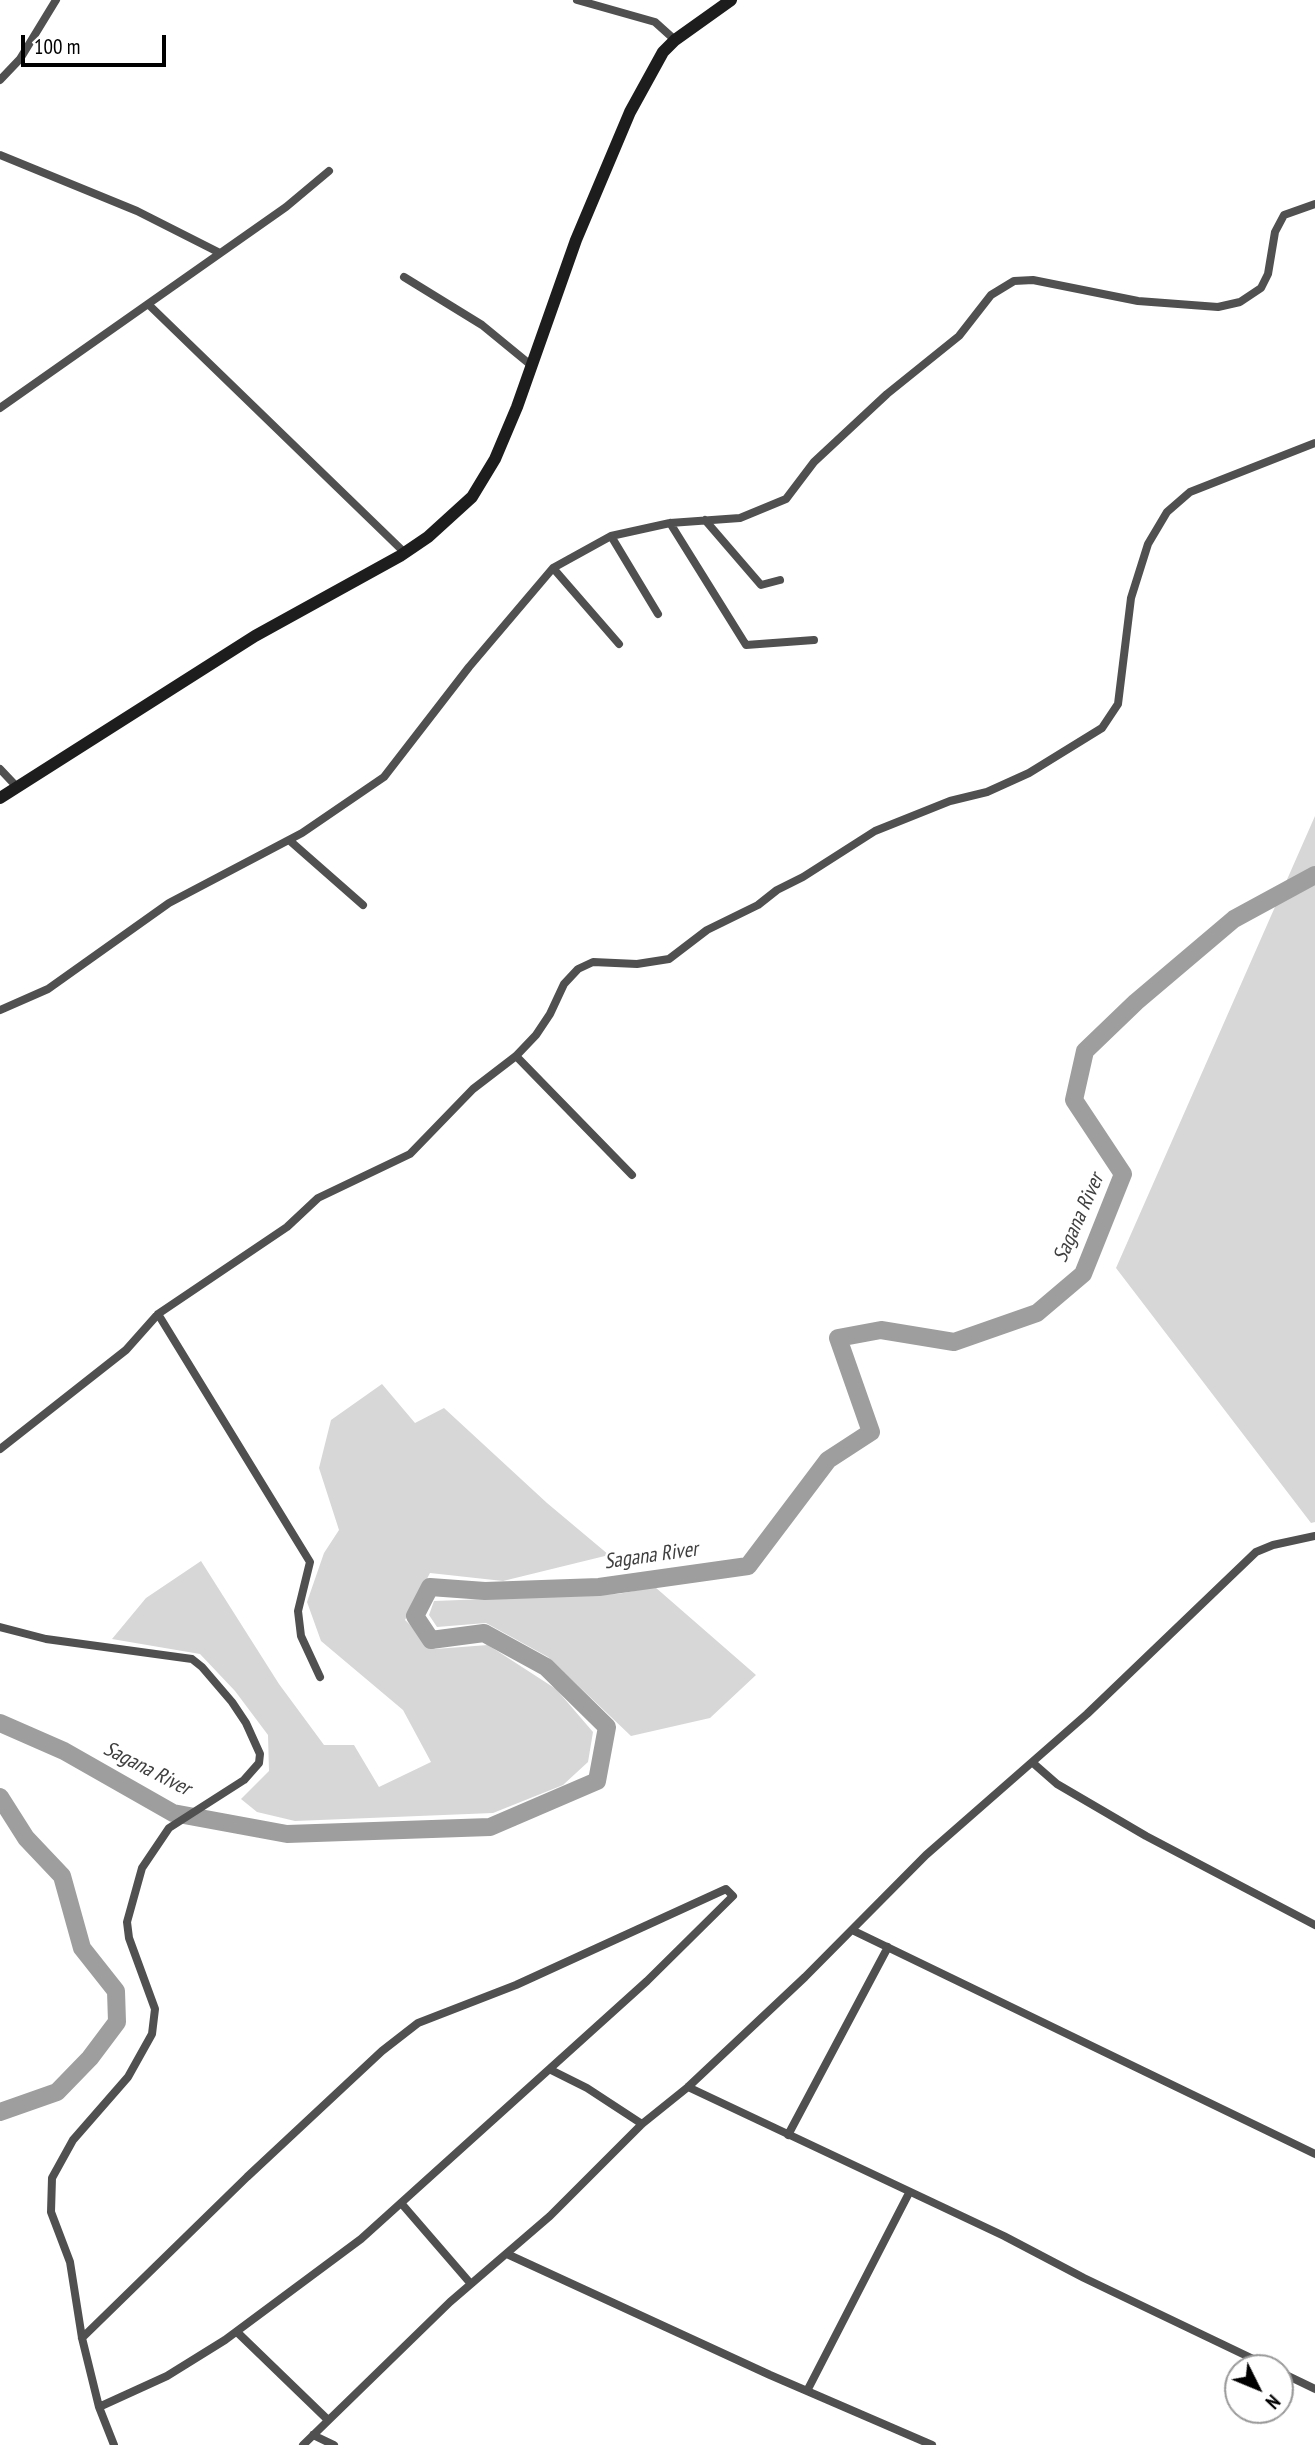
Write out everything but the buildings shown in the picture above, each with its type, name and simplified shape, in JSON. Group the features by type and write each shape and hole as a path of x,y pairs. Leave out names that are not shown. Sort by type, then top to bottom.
{"street":[{"path":"0,80 20,59 56,0"},
{"path":"577,0 654,22 675,40"},
{"path":"0,799 256,636 405,553 428,537 472,497 495,459 532,366 576,240 630,112 663,52 675,40 731,0"},
{"path":"0,155 137,211 218,252"},
{"path":"0,408 149,305 218,252 286,207 329,171"},
{"path":"0,1010 48,989 169,903 289,840 384,777 469,667 553,569 611,536 670,523 740,518 786,499 814,462 887,394 958,336 991,295 1014,281 1032,280 1138,301 1218,307 1240,302 1261,288 1268,274 1275,232 1284,215 1315,204"},
{"path":"404,277 482,325 532,366"},
{"path":"149,305 405,553"},
{"path":"0,1449 126,1350 158,1314 287,1227 318,1198 410,1154 473,1089 516,1056 536,1035 550,1014 564,984 578,969 593,962 637,964 669,959 707,930 758,905 776,890 803,877 875,831 1018,778 1069,751 1102,728 1118,704 1123,644 1134,588 1148,544 1167,512 1190,492 1315,443"},
{"path":"705,520 761,585 780,580"},
{"path":"670,523 746,645 814,640"},
{"path":"611,536 658,614"},
{"path":"553,569 619,644"},
{"path":"0,769 17,787"},
{"path":"289,840 363,905"},
{"path":"516,1056 632,1175"},
{"path":"158,1314 310,1562 298,1611 301,1636 320,1676"},
{"path":"303,2445 471,2284 550,2216 642,2124 688,2087 926,1855 1033,1763 1256,1552 1273,1545 1315,1536"},
{"path":"0,1627 46,1639 192,1659 202,1667 246,1723 260,1754 259,1763 244,1780 169,1828 157,1841 142,1868 127,1922 129,1938 155,2009 152,2034 128,2077 68,2147 52,2178 51,2212 70,2262 82,2338 99,2407 114,2445"},
{"path":"1033,1763 1057,1784 1146,1836 1315,1925"},
{"path":"82,2338 247,2177 382,2052 418,2023 516,1985 726,1889 733,1896 551,2070 310,2280 237,2332 167,2376 99,2407"},
{"path":"852,1930 1315,2154"},
{"path":"788,2135 888,1947"},
{"path":"551,2070 587,2088 642,2124"},
{"path":"688,2087 1243,2354"},
{"path":"807,2391 909,2193"},
{"path":"401,2203 471,2284"},
{"path":"507,2254 932,2445"},
{"path":"237,2332 328,2420"},
{"path":"1294,2379 1315,2389"},
{"path":"313,2435 334,2445"}],"shaded area":[{"path":"1315,816 1315,1522 1311,1523 1116,1268"},
{"path":"382,1384 415,1423 444,1408 547,1503 609,1555 503,1581 430,1573 405,1620 435,1649 488,1645 556,1689 593,1732 588,1762 563,1785 493,1813 295,1821 257,1812 241,1799 269,1771 268,1735 235,1691 200,1654 112,1639 146,1598 201,1561 279,1684 324,1745 354,1745 379,1787 431,1762 403,1710 321,1641 307,1602 324,1553 339,1530 319,1468 331,1420"},
{"path":"655,1587 756,1675 710,1718 631,1736 548,1657 486,1623 437,1627 429,1615 434,1601 618,1594"}],"waterway":[{"name":"Sagana River","path":"0,1723 64,1751 173,1813 287,1834 490,1827 597,1781 607,1727 546,1667 484,1633 431,1640 415,1616 430,1587 485,1591 599,1587 748,1566 828,1460 871,1432 838,1338 881,1330 954,1342 1037,1313 1083,1274 1123,1174 1074,1100 1085,1051 1136,1002 1234,919 1315,875"},
{"name":"Sagana River","path":"0,1797 26,1838 62,1876 82,1948 116,1991 117,2022 90,2058 57,2092 0,2112"}]}
